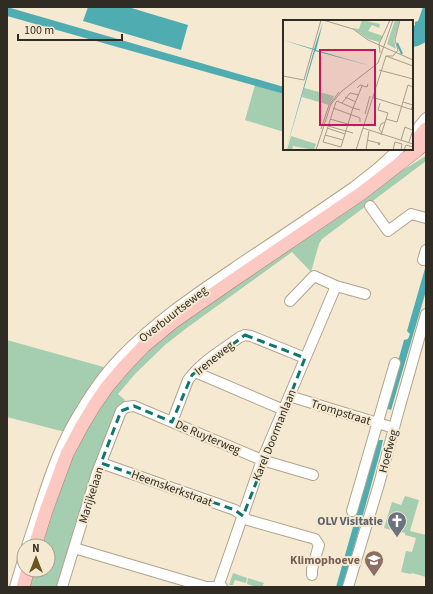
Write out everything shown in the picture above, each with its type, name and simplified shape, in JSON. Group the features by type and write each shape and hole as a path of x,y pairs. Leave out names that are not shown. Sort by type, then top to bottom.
{"main road":[{"path":"413,145 426,129"},
{"name":"Overbuurtseweg","path":"38,538 67,454 82,426 107,387 144,346 173,322 362,193 426,142"},
{"name":"Overbuurtseweg","path":"387,173 408,150"}],"street":[{"path":"413,134 426,118"},
{"name":"Overbuurtseweg","path":"30,538 52,471 66,437 86,402 101,380 119,359 169,314 354,187 398,150"},
{"path":"370,206 388,231 412,214 426,218"},
{"path":"290,301 314,276 336,286 365,294"},
{"name":"Karel Doormanlaan","path":"219,587 262,460 336,286"},
{"name":"Hoefweg","path":"348,587 379,484 426,314"},
{"name":"Ireneweg","path":"172,422 188,380 202,365 240,337 245,335 251,336 305,358"},
{"name":"Hoefweg","path":"352,511 395,363"},
{"path":"195,372 284,410"},
{"name":"Trompstraat","path":"289,396 394,428"},
{"name":"De Ruyterweg","path":"126,407 134,406 262,460 313,475"},
{"name":"Marijkelaan","path":"62,587 100,463 121,411 126,407"},
{"name":"Heemskerkstraat","path":"100,463 235,510 248,520 315,539 319,545 312,569 312,575"},
{"path":"74,548 206,587 219,587"}],"highlighted area":[{"path":"245,335 305,358 243,516 235,510 101,463 121,411 134,406 172,422 192,375"}],"green space":[{"path":"255,85 283,94 283,132 245,120"},
{"path":"426,156 426,161 322,239 319,244 311,272 292,252 188,327 165,345 136,373 118,394 125,400 60,587 30,587 33,578 56,578 56,538 44,538 74,451 106,397 142,355 164,336 393,176"},
{"path":"7,340 107,368 65,432 7,417"},
{"path":"405,496 419,500 410,531 426,535 426,577 401,572 406,551 412,552 416,538 405,535 405,533 402,532 384,528 392,502 401,505"},
{"path":"233,573 247,578 246,583 235,580 233,585 229,585"},
{"path":"248,578 264,583 262,587 247,584"}],"water":[{"path":"7,7 283,87 283,94 7,16"},
{"path":"88,7 128,7 188,25 181,50 83,21"},
{"path":"423,7 426,7 426,42 413,47 413,28 415,22 418,21"},
{"path":"426,265 426,291 391,410 388,409 386,404 404,340 408,339 410,334 407,331"},
{"path":"379,440 383,440 380,453 343,587 336,587 353,527 356,526 357,522 355,520 376,443"}],"place":[{"name":"OLV Visitatie","path":"397,538"},
{"name":"Klimophoeve","path":"374,577"}]}
